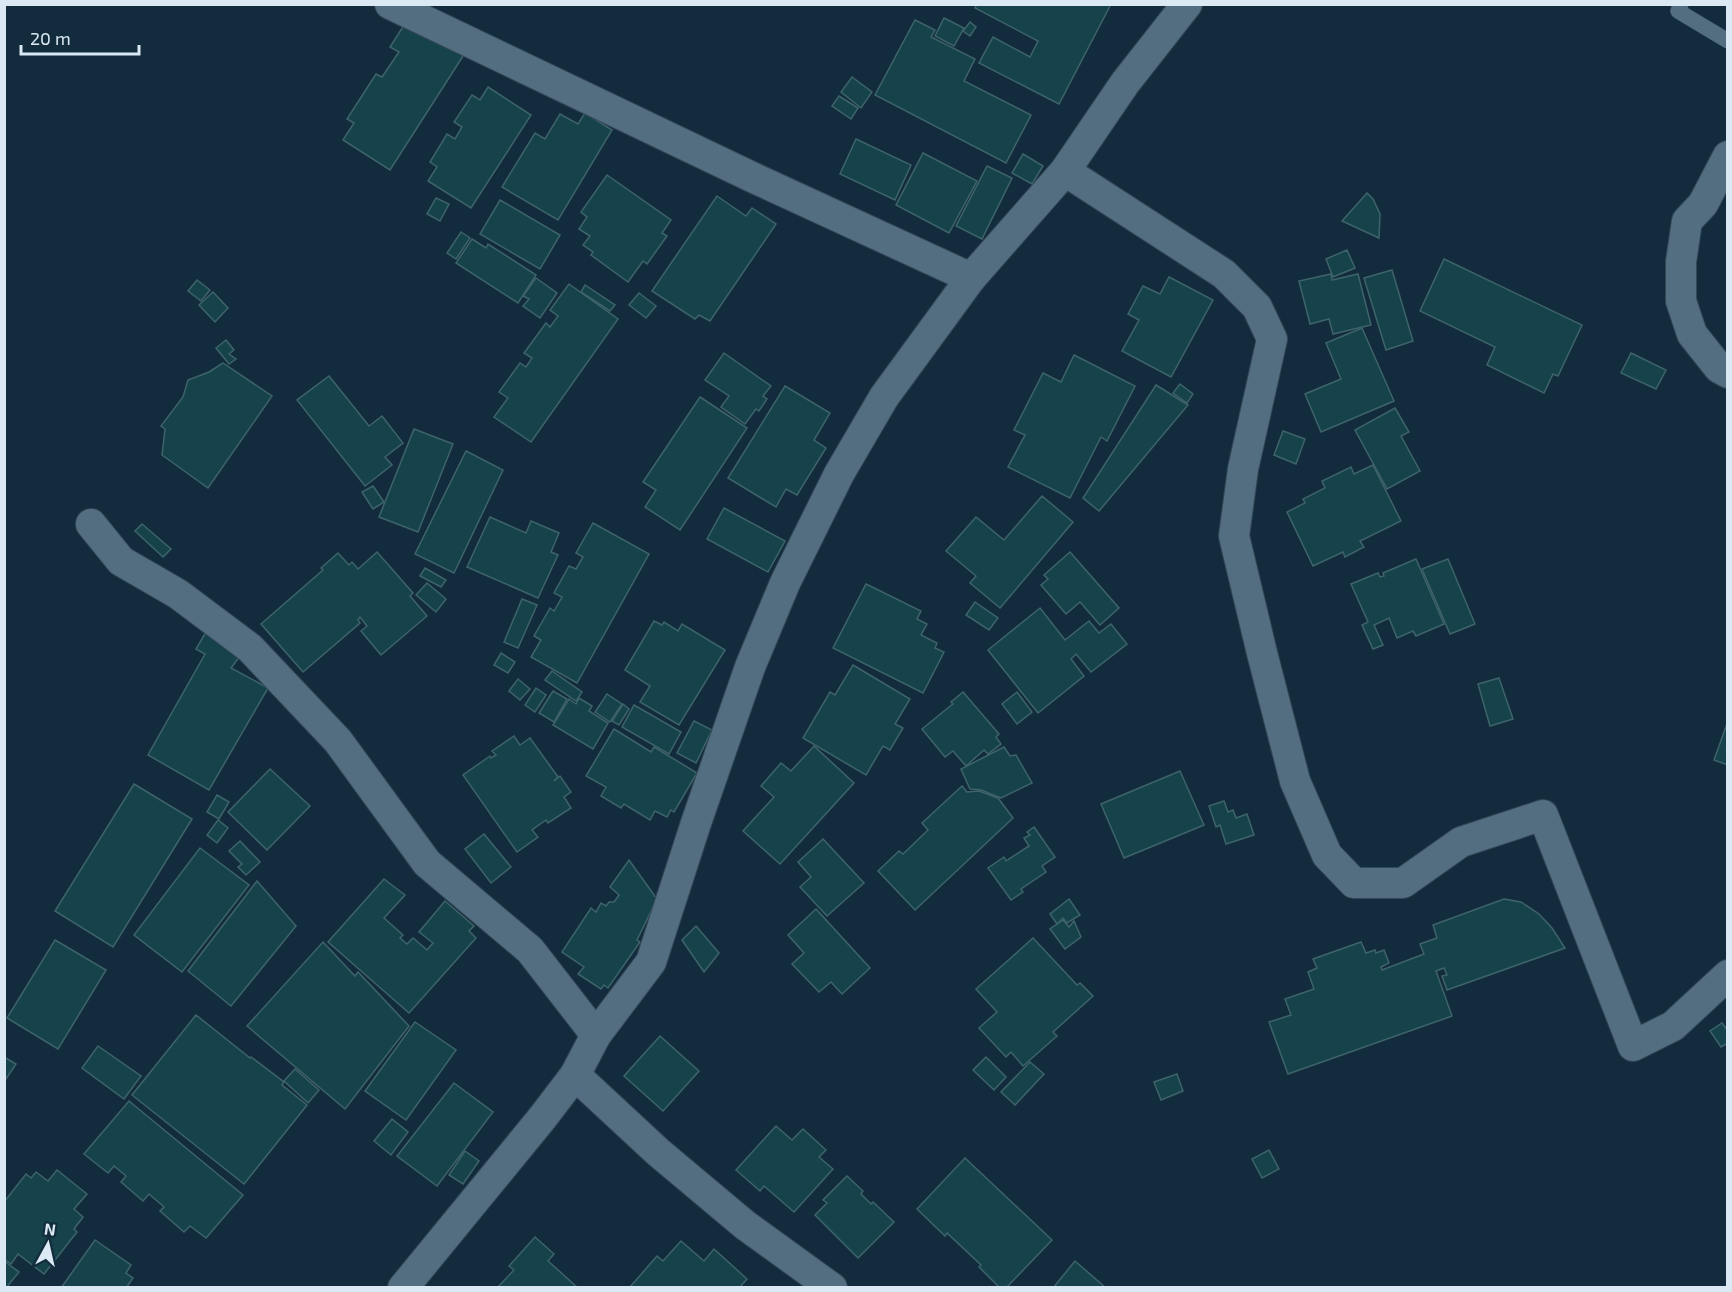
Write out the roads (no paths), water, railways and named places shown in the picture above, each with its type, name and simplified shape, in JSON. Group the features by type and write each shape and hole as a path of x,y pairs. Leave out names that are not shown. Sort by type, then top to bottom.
{"street":[{"path":"390,4 754,178 971,278"},
{"path":"404,1287 575,1075 596,1035 651,962 750,667 785,583 839,474 884,397 971,278 1065,171 1125,83 1187,4"},
{"path":"1728,156 1703,204 1686,220 1681,301 1692,334 1719,368 1728,373"},
{"path":"1065,171 1224,274 1257,307 1272,339 1243,469 1234,536 1295,781 1327,855 1354,883 1403,883 1461,842 1543,815 1633,1046 1673,1026 1728,975"},
{"path":"91,524 121,561 177,594 250,648 338,741 427,863 530,950 596,1035"},
{"path":"575,1075 658,1152 745,1225 832,1287"}],"lane":[{"path":"1681,4 1678,11 1728,41"}]}
